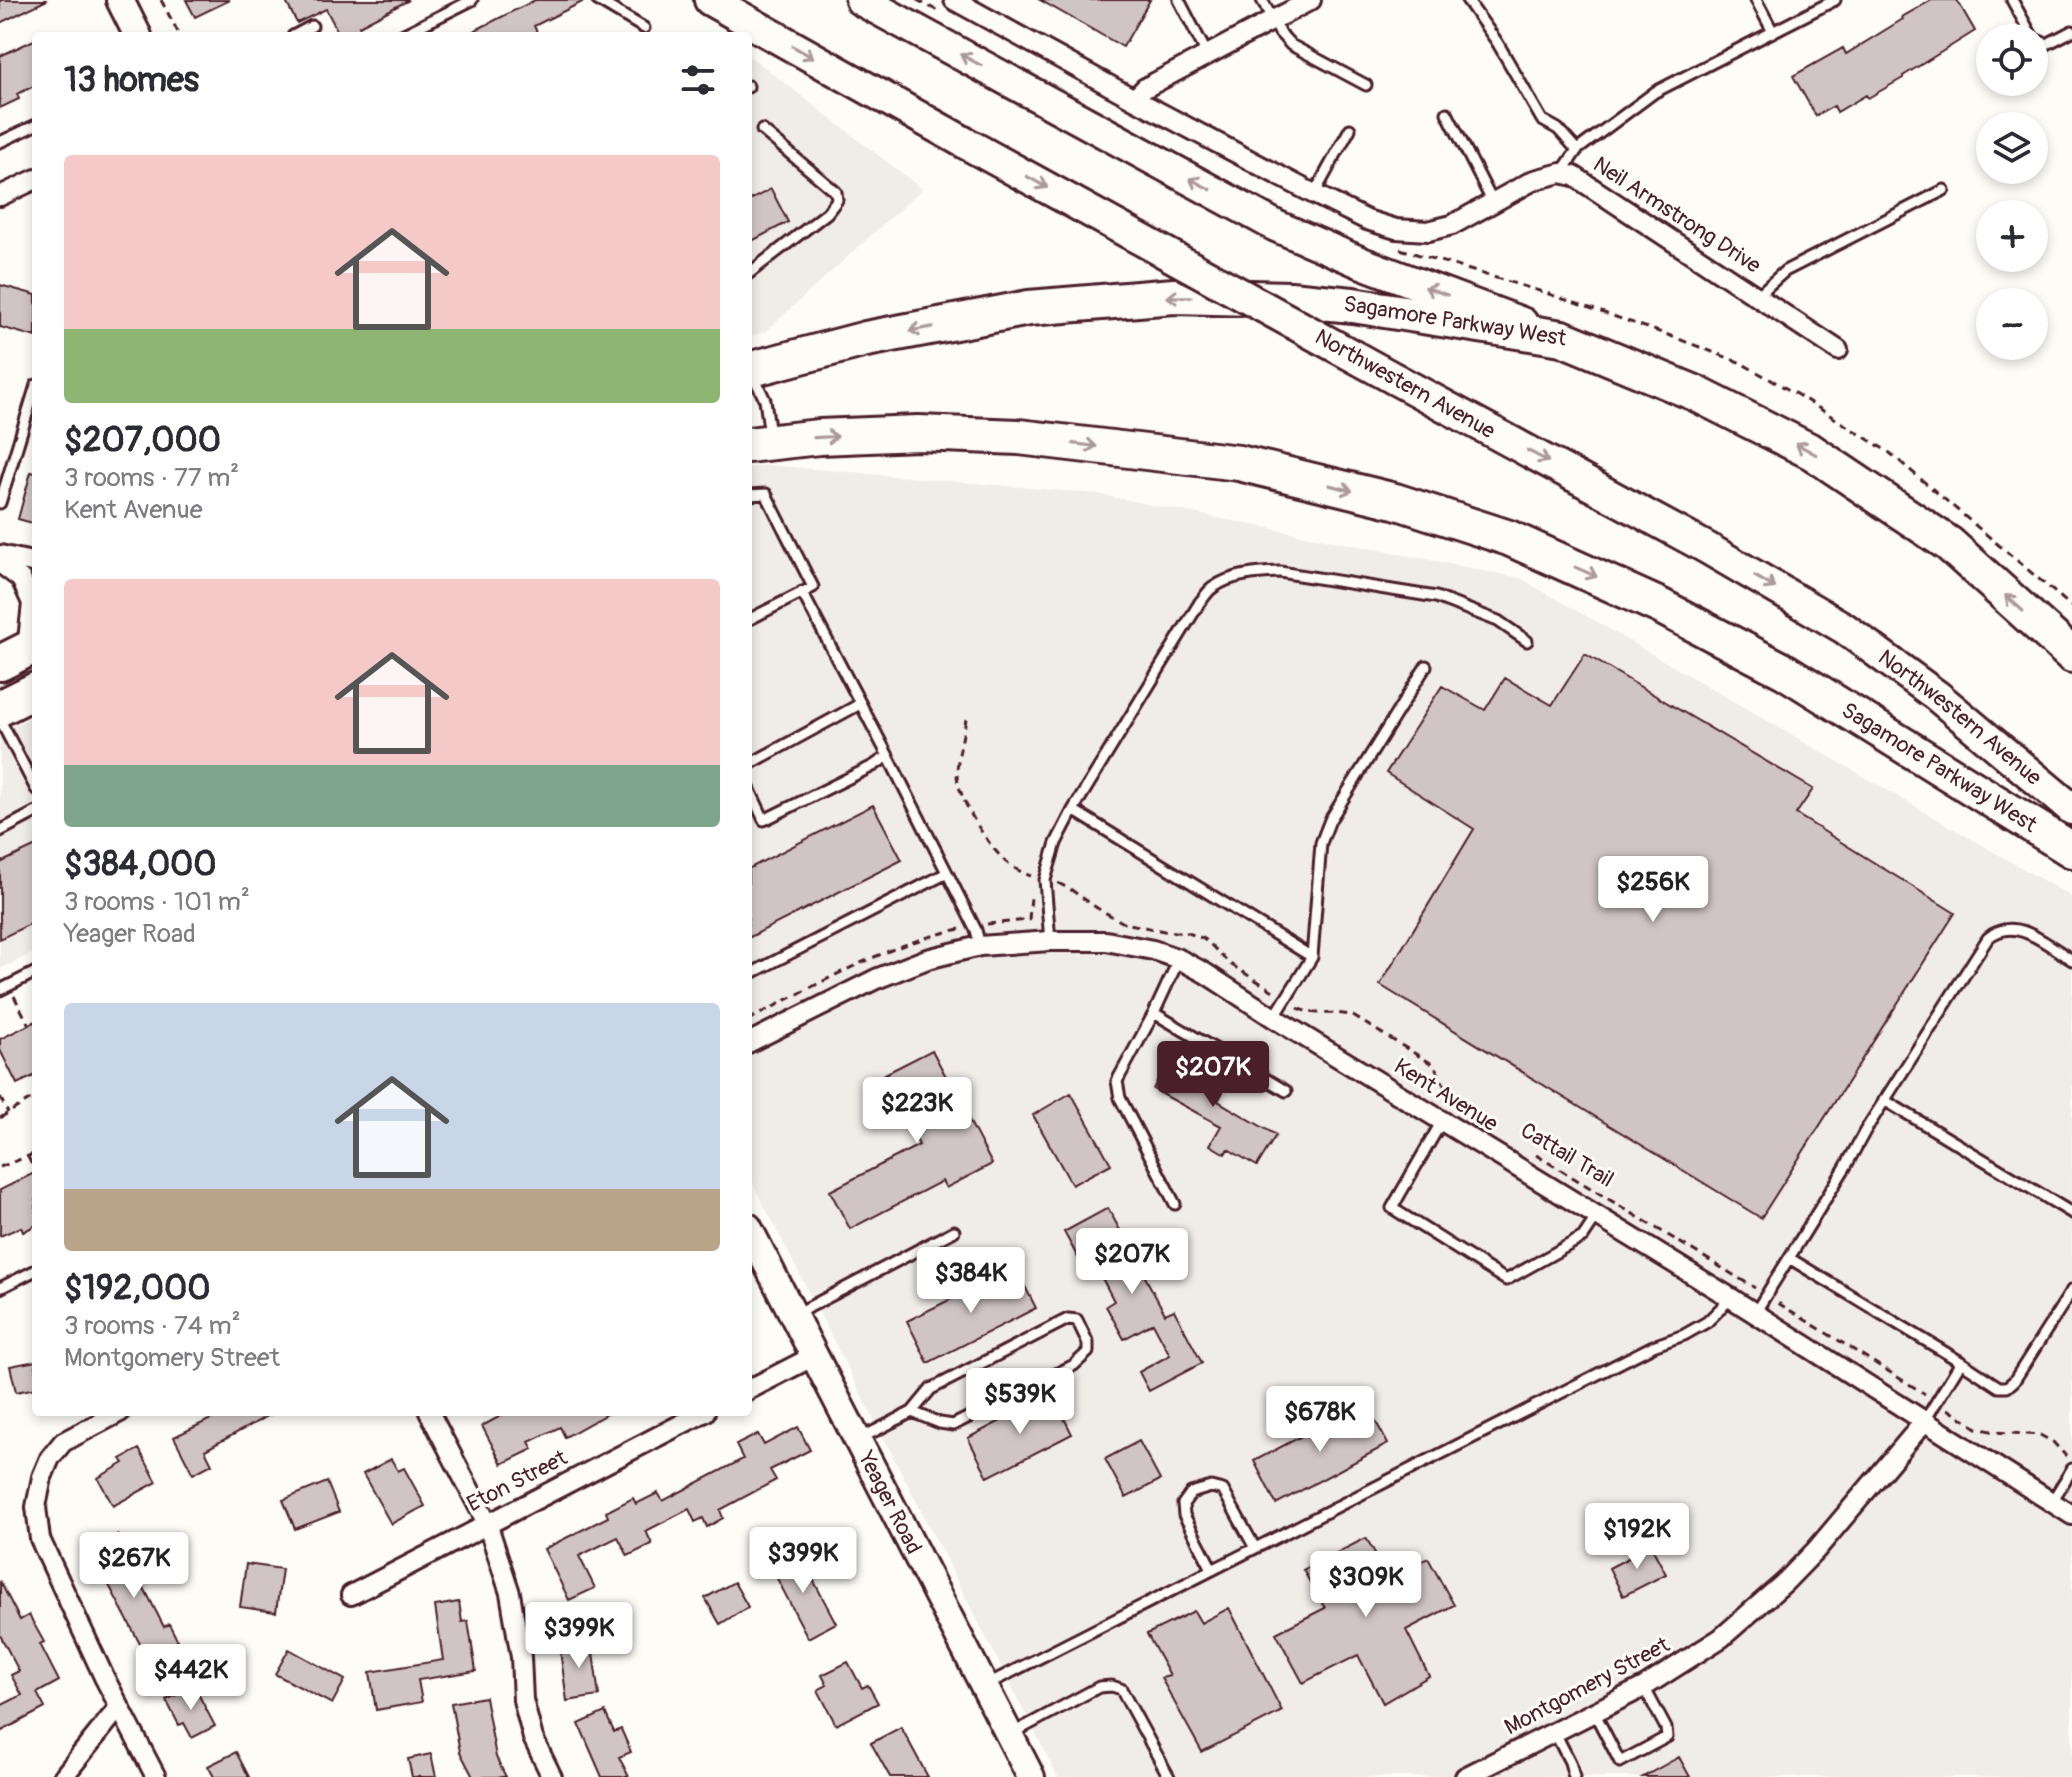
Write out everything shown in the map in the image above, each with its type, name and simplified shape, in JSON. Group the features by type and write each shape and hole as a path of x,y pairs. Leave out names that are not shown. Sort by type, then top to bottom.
{"highway":[{"name":"Sagamore Parkway West","path":"752,368 866,339 1029,308 1174,296 1290,299 1353,305 1562,338 1695,393 1812,452 1949,544 2072,655"},
{"name":"Sagamore Parkway West","path":"759,443 918,433 1019,437 1239,463 1395,501 1509,538 1674,613 1786,672 2072,850"},
{"path":"0,708 32,692"}],"main road":[{"name":"Northwestern Avenue","path":"710,0 1707,548 1844,628 1937,696 2072,809"},
{"path":"861,0 1276,226 1362,263 1562,338"}],"street":[{"path":"121,0 136,32"},
{"path":"1134,99 1145,88 1311,0"},
{"name":"Neil Armstrong Drive","path":"950,8 1134,99 1314,194 1381,225 1428,231 1452,225 1534,180 1561,173 1574,176 1838,350"},
{"path":"0,196 32,181"},
{"path":"0,555 32,562"},
{"path":"0,563 21,579 32,603 21,653"},
{"name":"Kent Avenue","path":"752,1041 876,979 927,959 980,946 1106,941 1153,950 1179,959 1731,1298 2072,1515"},
{"name":"Yeager Road","path":"752,1235 1031,1777"},
{"path":"752,1388 814,1356"},
{"path":"112,1416 63,1442 50,1458 42,1477 36,1507 40,1539 119,1707 156,1777"},
{"path":"431,1416 487,1523 510,1593 521,1657 523,1700 533,1738 552,1777"},
{"name":"Eton Street","path":"351,1595 697,1416"},
{"name":"Montgomery Street","path":"1465,1777 1644,1687 1721,1638 1785,1582 1816,1550 1924,1422"},
{"path":"63,1777 119,1707"}],"lane":[{"path":"408,32 472,0"},
{"path":"597,0 644,28"},
{"path":"1179,0 1207,54"},
{"path":"1262,0 1280,33 1291,45 1366,85"},
{"path":"1467,0 1497,42 1542,120 1558,129 1577,150"},
{"path":"1756,0 1773,32"},
{"path":"1561,173 1577,150 1655,92 1835,0"},
{"path":"2012,0 2025,24"},
{"path":"301,32 312,26"},
{"path":"2048,43 2072,31"},
{"path":"1447,113 1493,203"},
{"path":"0,142 32,127"},
{"path":"1314,194 1350,129"},
{"path":"752,271 827,213 837,200 836,192 762,130"},
{"path":"1757,296 1785,271 1944,190"},
{"path":"752,375 765,400 759,443"},
{"path":"0,503 32,398"},
{"path":"752,495 766,494 813,587 752,618"},
{"path":"1050,941 1045,880 1056,843 1200,602 1213,587 1256,573 1280,572 1436,597 1498,621 1527,641"},
{"path":"802,592 976,930 980,946"},
{"path":"1274,1018 1312,957 1321,843 1330,820 1426,666"},
{"path":"752,763 860,704"},
{"path":"0,720 32,781"},
{"path":"752,794 764,820 888,756"},
{"path":"1073,810 1312,957"},
{"path":"0,831 32,814"},
{"path":"752,973 947,873"},
{"path":"1755,1313 1884,1100 1988,938 1997,930 2021,930 2072,960"},
{"path":"1175,1204 1120,1098 1117,1081 1179,959"},
{"path":"4,988 32,974"},
{"path":"1154,1013 1286,1091"},
{"path":"1884,1100 2072,1213"},
{"path":"1442,1121 1392,1208 1506,1280 1583,1237 1597,1216"},
{"path":"793,1315 954,1231"},
{"path":"1789,1258 1999,1387 2007,1387 2014,1381 2072,1290"},
{"path":"0,1288 32,1272"},
{"path":"983,1687 1653,1346 1684,1335 1707,1322 1731,1298"},
{"path":"858,1440 912,1412 931,1389 1068,1319 1077,1320 1088,1343 1088,1352 1074,1365 953,1425 912,1412"},
{"path":"1924,1422 1961,1362"},
{"path":"2051,1503 2072,1469"},
{"path":"1212,1569 1184,1515 1183,1504 1191,1493 1211,1487 1223,1490 1255,1548"},
{"path":"1009,1735 1099,1687 1112,1686 1121,1689 1169,1777"},
{"path":"1594,1712 1620,1762 1667,1737 1666,1728 1644,1687"},
{"path":"1554,1731 1574,1777"}],"path":[{"path":"161,0 178,32"},
{"path":"917,0 950,8"},
{"path":"1399,249 1546,293 1739,362 1890,453 2072,607"},
{"path":"966,719 957,771 963,797 1003,859 1031,876"},
{"path":"986,924 1029,920 1031,889"},
{"path":"949,931 957,929"},
{"path":"1262,985 1268,988"},
{"path":"4,988 29,1025"},
{"path":"1301,1010 1353,1016 1434,1065 1455,1104 1470,1115"},
{"path":"0,1097 8,1113"},
{"path":"0,1118 32,1098"},
{"path":"0,1167 32,1155"},
{"name":"Cattail Trail","path":"1536,1155 1745,1282"},
{"path":"28,1157 32,1165"},
{"path":"1780,1304 1801,1317"}],"shaded area":[{"path":"752,58 922,189 766,331 752,336"},
{"path":"767,465 1097,494 1520,578 2072,897 2072,1777 1058,1777 752,1182 752,467"},
{"path":"32,717 32,954 0,969 0,732"}],"building":[{"path":"0,0 47,0 0,23"},
{"path":"186,0 230,0 195,17"},
{"path":"285,0 409,0 359,26 362,32 338,32 326,9 297,23"},
{"path":"535,0 586,0 534,26 537,32 472,32"},
{"path":"1040,0 1150,0 1123,47"},
{"path":"1932,0 1957,0 1975,31 1868,98 1866,95 1837,112 1834,106 1816,116 1793,76 1843,48 1846,54"},
{"path":"32,41 32,87 17,94 19,99 0,108 0,56"},
{"path":"771,189 788,222 752,241 752,199"},
{"path":"0,285 32,294 32,336 0,327"},
{"path":"31,472 32,472 32,523 18,519"},
{"path":"1585,654 1813,789 1796,814 1955,913 1761,1218 1380,985 1474,829 1386,773 1442,686 1485,710 1505,678 1552,705"},
{"path":"873,805 902,860 752,936 752,867"},
{"path":"32,848 32,923 0,939 0,863"},
{"path":"32,1023 32,1077 17,1084 0,1050 0,1039"},
{"path":"932,1050 992,1164 946,1188 942,1181 850,1229 830,1191 919,1145 883,1075"},
{"path":"1184,1052 1203,1062 1198,1071 1226,1086 1218,1101 1276,1135 1257,1166 1228,1149 1225,1154 1210,1145 1221,1126 1153,1089 1170,1057 1178,1062"},
{"path":"1071,1093 1111,1164 1072,1185 1033,1115"},
{"path":"32,1174 32,1227 23,1232 21,1227 0,1236 0,1190"},
{"path":"1108,1208 1165,1314 1174,1310 1202,1363 1149,1391 1139,1372 1170,1355 1153,1323 1124,1339 1106,1306 1114,1301 1092,1259 1082,1265 1064,1232"},
{"path":"1015,1267 1036,1308 928,1363 907,1321"},
{"path":"32,1362 32,1389 16,1392 10,1366"},
{"path":"1052,1394 1072,1434 988,1477 968,1438"},
{"path":"1368,1407 1388,1444 1276,1504 1254,1461 1315,1429 1317,1431"},
{"path":"217,1416 268,1416 205,1450 212,1464 193,1474 174,1437"},
{"path":"501,1416 603,1416 565,1437 560,1427 529,1442 533,1449 502,1464 482,1426"},
{"path":"798,1427 810,1450 770,1470 776,1480 720,1510 723,1518 707,1527 703,1518 695,1522 689,1509 646,1531 652,1544 628,1556 618,1537 579,1556 595,1588 569,1600 544,1549 608,1517 606,1512 633,1498 636,1504 658,1493 663,1501 743,1459 736,1445 758,1434 764,1445"},
{"path":"1139,1441 1160,1480 1126,1498 1105,1459"},
{"path":"139,1449 157,1482 113,1506 98,1478 124,1463 121,1459"},
{"path":"391,1459 398,1471 404,1468 425,1506 391,1524 363,1474"},
{"path":"327,1482 339,1512 295,1529 283,1500"},
{"path":"117,1535 164,1627 169,1624 181,1647 150,1663 90,1549"},
{"path":"1366,1538 1390,1578 1428,1558 1454,1605 1406,1630 1429,1676 1383,1703 1358,1655 1303,1683 1276,1633 1325,1608 1303,1570"},
{"path":"1651,1546 1666,1574 1623,1596 1609,1568"},
{"path":"791,1551 803,1574 808,1570 836,1623 808,1638 769,1563"},
{"path":"246,1564 282,1569 276,1612 240,1607"},
{"path":"0,1581 20,1620 29,1615 44,1642 40,1644 59,1681 37,1693 45,1708 0,1732 0,1706 22,1695 11,1675 19,1671 0,1635"},
{"path":"734,1582 748,1607 720,1624 705,1598"},
{"path":"459,1602 462,1622 468,1621 476,1671 418,1680 422,1702 376,1710 370,1672 443,1660 435,1606"},
{"path":"1229,1608 1282,1711 1202,1752 1161,1678 1170,1676 1147,1634 1194,1611 1201,1623"},
{"path":"591,1638 599,1696 567,1701 559,1643"},
{"path":"289,1649 345,1680 332,1704 275,1674"},
{"path":"848,1662 862,1688 868,1685 878,1703 836,1725 818,1690 827,1685 822,1675"},
{"path":"194,1686 215,1726 192,1738 184,1723 179,1725 166,1700"},
{"path":"485,1697 496,1757 506,1777 473,1777 460,1752 451,1703"},
{"path":"605,1712 614,1732 621,1729 631,1752 619,1757 629,1777 602,1777 579,1724"},
{"path":"901,1727 928,1777 890,1777 871,1743"},
{"path":"236,1752 249,1777 214,1777 208,1766"},
{"path":"431,1754 436,1777 412,1777 408,1759"},
{"path":"1679,1757 1690,1777 1643,1777"}]}
